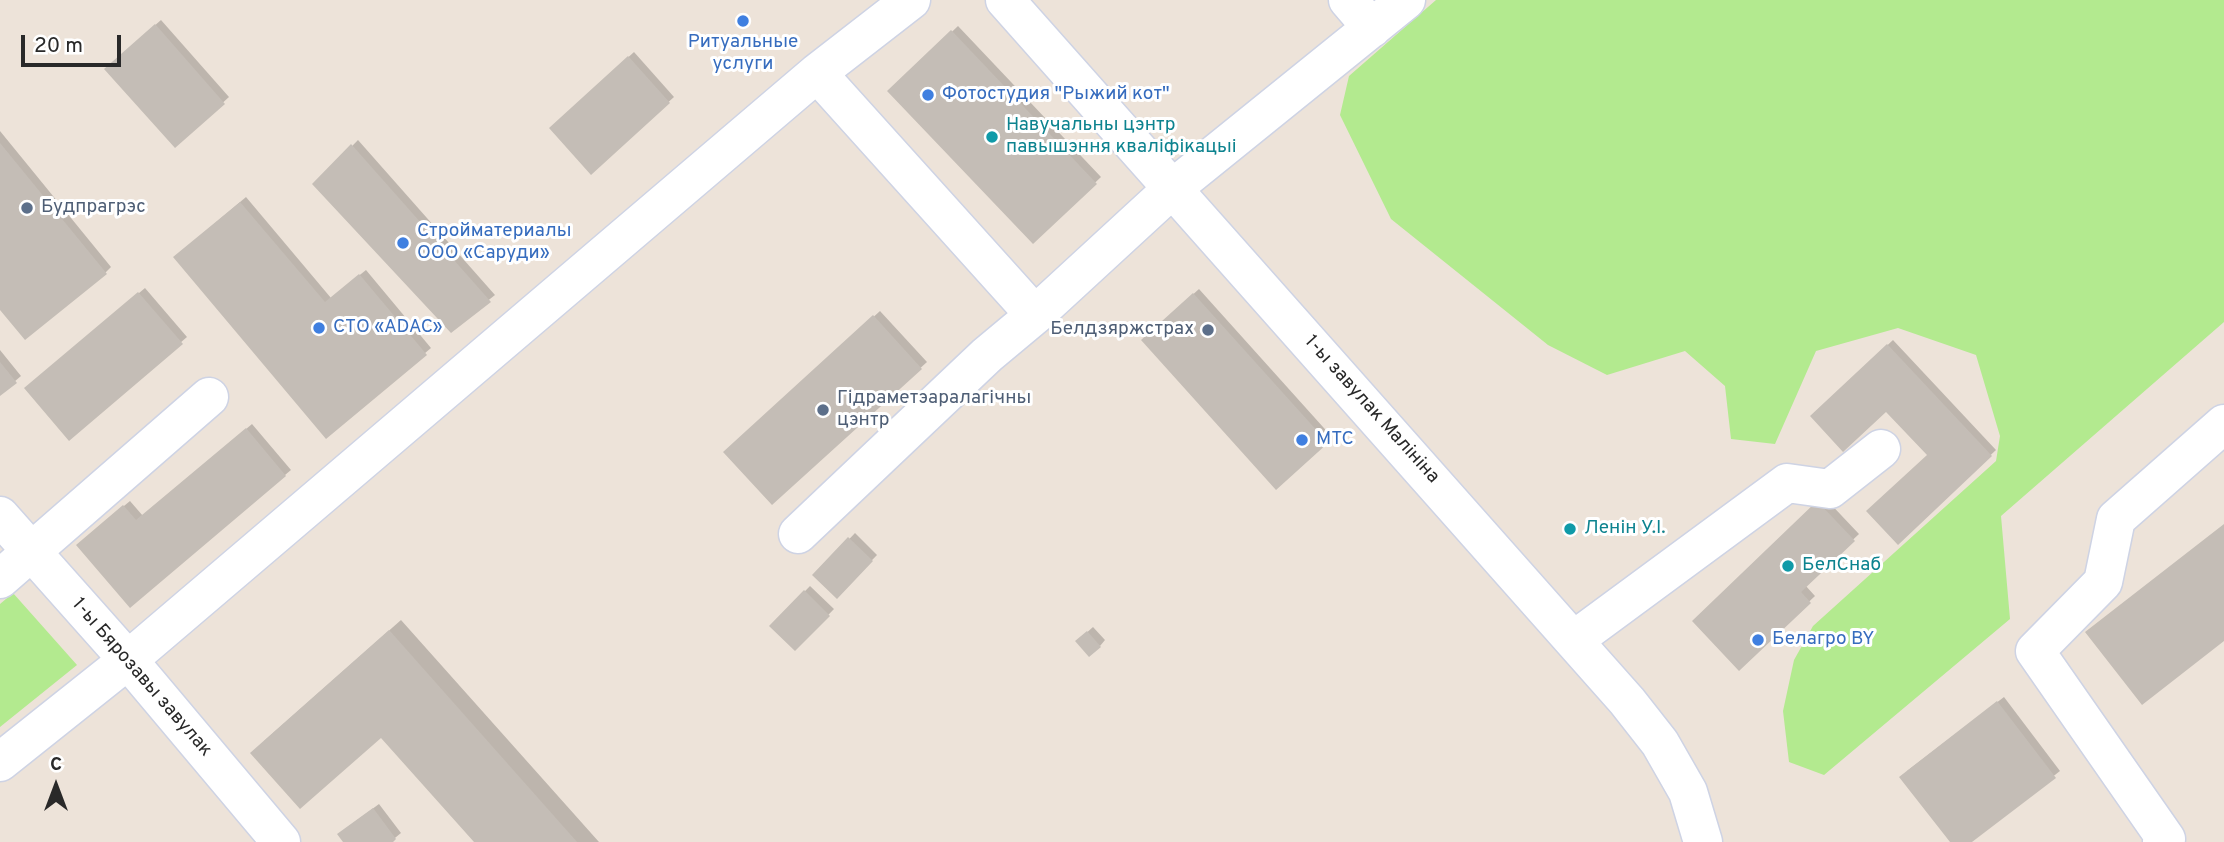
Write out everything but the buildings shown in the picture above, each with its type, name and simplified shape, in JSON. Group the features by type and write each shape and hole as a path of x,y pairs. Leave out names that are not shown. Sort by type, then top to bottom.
{"street":[{"path":"0,762 128,660 817,73 911,0"},
{"name":"1-ы завулак Малініна","path":"1005,0 1574,640 1660,743 1688,792 1703,842"},
{"path":"798,534 987,355 1035,315 1360,14 1406,0"},
{"path":"817,73 1035,315"},
{"path":"0,579 209,397"},
{"path":"2162,842 2166,839 2035,651 2103,583 2116,519 2224,424"},
{"path":"1574,640 1787,483 1830,489 1881,449"},
{"name":"1-ы Бярозавы завулак","path":"0,516 128,660 281,842"}],"green space":[{"path":"1436,0 2224,0 2224,322 2001,516 2010,619 1824,775 1789,762 1783,711 1794,660 1813,626 1996,461 2000,436 1976,355 1898,328 1816,351 1775,444 1731,439 1725,386 1685,351 1607,375 1548,345 1391,219 1340,115 1349,76"},
{"path":"13,593 77,665 0,727 0,604"}],"place":[{"name":"Ритуальные услуги","path":"743,21"},
{"name":"Фотостудия \"Рыжий кот\"","path":"928,95"},
{"name":"Навучальны цэнтр павышэння кваліфікацыі","path":"992,137"},
{"name":"Будпрагрэс","path":"27,208"},
{"name":"Стройматериалы ООО «Саруди»","path":"403,243"},
{"name":"СТО «ADAC»","path":"319,328"},
{"name":"Белдзяржстрах","path":"1208,330"},
{"name":"Гідраметэаралагічны цэнтр","path":"823,410"},
{"name":"МТС","path":"1302,440"},
{"name":"Ленін У.І.","path":"1570,529"},
{"name":"БелСнаб","path":"1788,566"},
{"name":"Белагро BY","path":"1758,640"}]}
